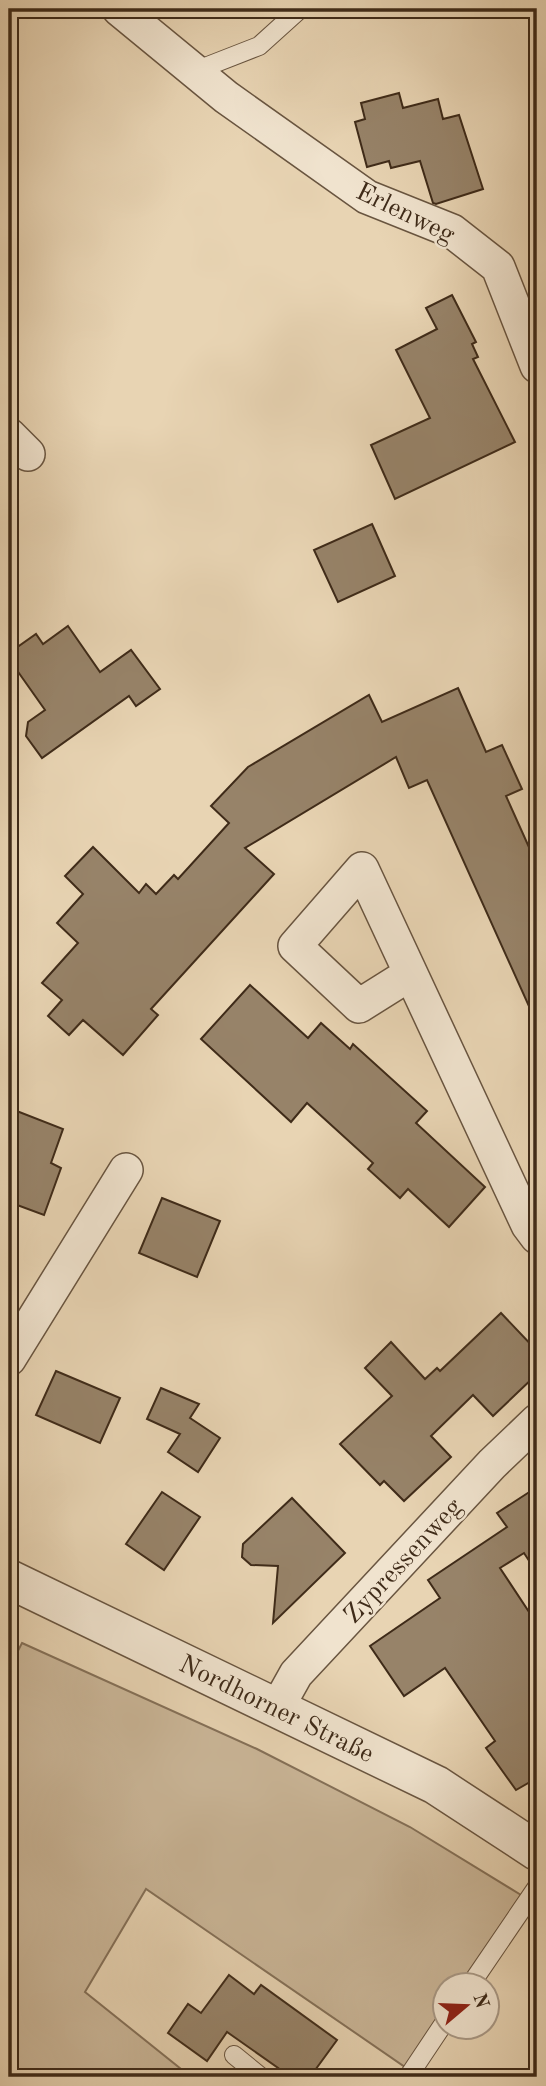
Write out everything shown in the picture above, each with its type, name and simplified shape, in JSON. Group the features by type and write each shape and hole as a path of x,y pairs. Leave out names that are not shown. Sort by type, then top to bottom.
{"street":[{"name":"Erlenweg","path":"118,9 226,97 367,197 452,231 498,267 537,366"},
{"path":"410,974 528,1226 537,1237"},
{"path":"9,1359 126,1170"},
{"name":"Zypressenweg","path":"277,1708 296,1674 492,1464 537,1421"},
{"name":"Nordhorner Straße","path":"9,1579 436,1785 537,1850"}],"lane":[{"path":"195,71 259,46 300,9"},
{"path":"480,1970 537,1886"},
{"path":"408,2077 433,2040"},
{"path":"233,2055 261,2077"}],"shaded area":[{"path":"22,1643 257,1749 410,1827 521,1895 470,1970 430,1970 430,2029 405,2067 146,1889 85,1992 191,2077 9,2077 9,1668"}],"building":[{"path":"399,93 403,108 438,99 443,119 459,115 483,189 436,204 433,203 420,161 391,168 389,161 367,167 355,122 365,119 361,103"},
{"path":"452,295 476,342 472,344 478,357 473,359 515,442 395,499 371,445 430,418 396,350 437,329 426,308"},
{"path":"372,524 395,576 338,602 314,550"},
{"path":"68,626 100,672 131,650 160,689 136,706 129,696 42,758 26,736 28,722 45,710 9,659 9,653 36,634 43,644"},
{"path":"458,688 486,752 502,745 522,789 506,796 537,865 537,1024 427,780 409,788 396,757 245,848 274,874 151,1009 158,1015 123,1055 83,1020 69,1035 48,1016 62,1000 42,983 78,943 57,923 83,894 65,876 93,847 139,893 146,884 156,894 174,875 178,879 229,823 211,806 248,767 369,695 382,722"},
{"path":"250,985 308,1038 321,1023 350,1049 353,1044 427,1111 416,1123 485,1187 449,1227 408,1189 400,1198 368,1169 373,1163 307,1103 291,1122 201,1039"},
{"path":"9,1108 63,1129 51,1163 61,1168 44,1215 9,1202"},
{"path":"162,1198 220,1221 197,1277 139,1253"},
{"path":"501,1313 537,1351 537,1374 493,1416 473,1395 431,1436 451,1457 404,1501 384,1481 380,1485 340,1444 392,1396 365,1368 391,1342 425,1379 437,1368 440,1371"},
{"path":"56,1371 120,1398 100,1443 36,1415"},
{"path":"161,1388 199,1404 190,1418 220,1438 198,1472 168,1452 180,1434 147,1419"},
{"path":"537,1487 537,1573 524,1553 500,1568 537,1624 537,1778 516,1790 486,1748 495,1741 445,1668 404,1696 370,1646 440,1598 428,1580 507,1527 497,1513"},
{"path":"162,1492 200,1517 164,1570 126,1544"},
{"path":"292,1498 345,1553 273,1623 278,1566 251,1565 242,1557 243,1544"},
{"path":"229,1975 254,1994 261,1985 337,2040 310,2077 291,2077 227,2032 207,2061 168,2033 188,2004 201,2013"}]}
